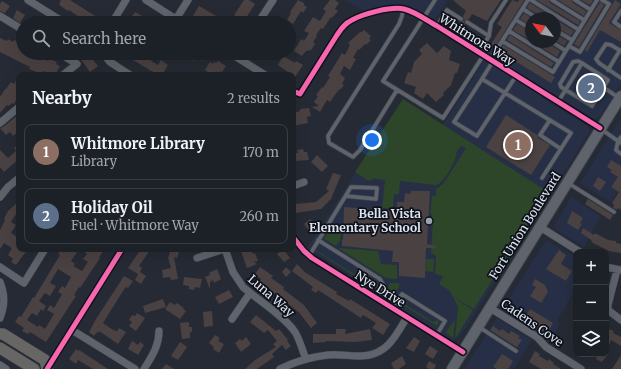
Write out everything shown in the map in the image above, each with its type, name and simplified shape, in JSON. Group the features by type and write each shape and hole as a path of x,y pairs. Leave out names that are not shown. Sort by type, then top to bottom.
{"main road":[{"name":"Fort Union Boulevard","path":"452,369 620,97"},
{"path":"0,334 3,334 45,360 47,369"},
{"path":"0,348 34,369"}],"street":[{"path":"28,0 54,16"},
{"path":"116,16 126,0"},
{"path":"146,0 171,16"},
{"path":"181,16 188,0"},
{"path":"263,16 273,0"},
{"name":"Whitmore Way","path":"296,92 344,26 351,20 391,8 403,9 424,18 600,128"},
{"path":"0,16 16,26"},
{"path":"67,72 77,64 70,60"},
{"path":"108,60 125,72"},
{"path":"245,60 262,72"},
{"path":"0,123 16,110"},
{"path":"0,197 8,187 16,180"},
{"path":"296,185 304,182"},
{"path":"540,227 575,249"},
{"name":"Nye Drive","path":"296,243 309,256 463,352"},
{"path":"0,267 24,283 43,252"},
{"path":"47,369 120,252"},
{"path":"197,258 216,252"},
{"name":"Luna Way","path":"226,252 237,280 250,293 288,324 300,342 306,358"},
{"path":"609,268 619,270 608,305 608,310 621,320"},
{"path":"0,282 4,305 0,318"},
{"path":"232,319 250,293"},
{"name":"Cadens Cove","path":"490,308 537,337 546,347 581,369"},
{"path":"280,369 306,358 330,355 353,357 376,353 387,346 395,337 407,318"},
{"path":"72,330 135,369"},
{"path":"144,369 156,349 159,340 159,331"},
{"path":"0,365 6,369"}],"lane":[{"path":"435,0 383,81 443,118 481,54 489,36 491,24 506,0"},
{"path":"516,76 477,136 454,122 482,79 502,41 530,0 579,30"},
{"path":"552,0 584,20"},
{"path":"575,0 591,10"},
{"path":"502,41 552,72 597,0"},
{"path":"569,46 580,52 609,4 602,0"},
{"path":"397,90 360,150 353,157 329,142 328,136 399,24 403,9"},
{"path":"523,9 528,12"},
{"path":"437,26 447,10 461,19"},
{"path":"621,11 614,22 621,27"},
{"path":"516,20 525,25"},
{"path":"467,22 489,36"},
{"path":"509,31 559,62"},
{"path":"561,34 572,40"},
{"path":"608,70 621,50 608,44 603,47 597,57 597,61 608,70 621,78"},
{"path":"561,48 566,51"},
{"path":"578,61 582,63 608,80 592,106 561,87 560,84 573,62 578,61"},
{"path":"558,102 582,63"},
{"path":"482,79 570,133 542,178"},
{"path":"603,87 620,97"},
{"path":"550,120 540,135 561,148"},
{"path":"600,128 620,142"},
{"path":"616,146 620,142 621,137"},
{"path":"616,146 621,149"},
{"path":"616,146 616,150 621,154"},
{"path":"567,183 614,212"},
{"path":"309,256 351,187 377,188 376,199 346,196"},
{"path":"318,240 380,279 384,286 377,299"},
{"path":"393,308 402,294 445,322 436,336"},
{"path":"478,327 516,351"}],"shaded area":[{"path":"345,0 448,0 435,20 417,10 400,4 388,5 363,11"},
{"name":"Bella Vista Elementary School","path":"519,0 621,0 621,84 600,116 593,119 546,89 541,97 587,126 589,133 460,337 452,341 307,248 403,99 443,125 489,53 487,51"},
{"path":"621,118 621,186 611,202 580,183"},
{"path":"571,197 601,216 584,247 555,229 554,226"},
{"path":"546,240 573,255 573,293 557,321 560,323 550,342 501,311"},
{"path":"497,318 532,340 514,369 464,369"}],"green space":[{"path":"403,99 548,192 474,309 454,297 473,310 455,339 458,307 450,291 439,284 443,276 435,274 436,256 431,253 433,221 431,221 432,214 430,213 432,196 436,196 436,189 443,184 466,148 461,146 456,153 457,154 449,172 439,184 435,186 400,181 399,194 394,194 393,208 382,208 385,180 376,178 369,181 355,172"},
{"path":"332,229 341,230 340,241 336,246 324,239 328,232"},
{"path":"338,248 378,251 381,264 397,265 397,279 386,278"},
{"path":"316,250 375,287 379,284 377,289 373,288"},
{"path":"426,259 434,259 433,272 425,271"},
{"path":"390,283 398,283 400,285 391,299 385,294"},
{"path":"402,299 406,301 403,303 433,322 438,320 437,326 401,304"},
{"path":"455,319 453,338 446,332"}],"building":[{"path":"61,0 70,0 95,16 78,16 59,4"},
{"path":"244,0 249,0 255,4 247,16 234,15"},
{"path":"298,0 304,3 307,7 303,13 301,11 296,19 296,16 289,16 290,12"},
{"path":"330,0 335,0 339,3 335,9 338,11 316,35 317,36 313,42 315,44 311,50 306,51 302,56 296,52 296,48 301,39 304,41 309,33 304,31 313,17 320,21 326,11 323,9"},
{"path":"453,0 501,0 487,21 472,14 469,19 465,20 464,27 459,23 464,20 463,16 466,11"},
{"path":"512,0 518,2 519,0 524,0 495,47 491,44 502,27 497,24"},
{"path":"537,0 549,0 550,3 580,21 578,25 561,15 561,12 557,12"},
{"path":"558,0 572,0 573,3 586,11 584,16"},
{"path":"581,0 593,0 590,5"},
{"path":"615,0 621,4 609,23 621,30 621,42 600,30 587,52 585,50"},
{"path":"2,1 10,6 5,13 0,11 0,4"},
{"path":"600,2 604,5 579,47 574,44"},
{"path":"530,3 544,12 534,12 527,8"},
{"path":"199,6 216,16 193,16"},
{"path":"17,10 25,15 16,16 16,20 13,18"},
{"path":"135,12 142,16 132,16"},
{"path":"524,13 525,14 525,22 520,19"},
{"path":"561,23 574,31 571,36 561,30"},
{"path":"517,24 525,29 525,37 513,30"},
{"path":"364,30 371,36 369,39 371,40 359,50 358,49 353,58 356,59 350,70 344,66 340,74 345,78 342,84 344,85 330,102 327,100 320,112 312,107 319,106 314,102 318,96 316,95 322,87 323,88 330,77 328,76 342,53 345,55 350,45 348,43"},
{"path":"510,35 525,45 525,48 530,48 554,63 551,67 507,40"},
{"path":"0,38 7,41 8,39 13,42 14,40 16,41 16,60 0,52"},
{"path":"561,38 567,41 564,46 561,44"},
{"path":"427,43 437,53 444,46 451,51 449,60 460,64 451,85 443,93 444,95 436,102 427,93 423,99 414,93 416,87 404,83 408,72 411,73 414,62 422,54 419,50"},
{"path":"503,45 555,77 551,83 500,52"},
{"path":"543,48 555,48 560,51 557,57"},
{"path":"16,60 52,60 57,62 56,64 60,66 57,72 37,72 29,69 30,67"},
{"path":"81,60 93,60 98,66 90,72"},
{"path":"133,60 150,60 158,65 161,60 168,65 164,72 153,72"},
{"path":"281,60 290,60 295,63 296,61 303,65 296,76 296,72 288,72 278,65"},
{"path":"218,61 226,66 222,72 208,72 205,70 210,62 213,64 214,62 216,63"},
{"path":"593,74 603,81 590,101 579,95"},
{"path":"16,81 16,100 14,104 12,103 9,106 7,105 0,113 0,97 11,82 14,84"},
{"path":"309,108 311,116 307,117 308,123 296,125 296,112 300,111 300,109"},
{"path":"506,115 550,145 531,175 486,147"},
{"path":"16,116 16,134 13,136 10,132 6,135 0,128"},
{"path":"303,149 304,152 307,152 309,160 296,161 296,153 298,153 297,150"},
{"path":"0,150 8,158 16,151 16,162 4,172 0,167"},
{"path":"317,155 328,166 322,172 311,162"},
{"path":"611,160 621,166 621,210 618,208 617,210 613,208 614,205 612,203 619,192 611,187 618,177 610,172 612,170 607,167"},
{"path":"333,173 341,175 331,199 321,209 296,213 296,204 316,202 329,191 326,189"},
{"path":"598,177 606,182 600,191 593,186"},
{"name":"Bella Vista Elementary School","path":"411,191 430,191 427,244 436,246 436,248 426,248 425,278 399,276 399,262 392,262 393,251 342,246 344,207 397,211 397,202 404,202 405,193 410,194"},
{"path":"588,199 613,215 610,220 585,204"},
{"path":"16,204 16,214 11,222 16,225 11,233 16,236 16,252 26,252 16,265 11,262 13,259 8,255 12,248 4,243 0,249 0,230 8,211"},
{"path":"572,211 583,218 580,223 582,224 578,230 567,223"},
{"path":"310,219 318,229 313,233 310,230 309,231 304,224"},
{"path":"583,228 594,235 595,233 608,240 616,241 616,243 621,244 621,253 609,251 609,249 605,249 593,243 581,233"},
{"path":"559,250 566,255 561,264 572,271 566,281 546,269"},
{"path":"59,252 77,252 71,261 75,264 73,266 82,271 88,262 83,259 87,254 84,252 102,252 80,288 79,287 74,295 76,296 46,342 30,332 28,334 22,331 24,328 15,322 19,316 21,317 33,297 34,298 60,255 58,254","holes":["58,269 71,277 65,288 62,286 58,292 62,294 54,308 50,305 47,310 54,314 45,329 39,325 38,327 27,320 32,313 37,316 41,309 43,311 46,306 39,301 45,293 50,296 56,286 50,283"]},
{"path":"139,252 149,252 139,266 142,268 140,272 146,276 141,284 135,280 138,274 128,268"},
{"path":"170,252 179,252 177,258 174,257 178,279 171,280 170,277 163,278 162,270 171,268 168,258"},
{"path":"241,252 255,253 258,261 254,262 257,264 247,268"},
{"path":"279,252 285,252 290,258 284,262 277,254"},
{"path":"297,264 306,273 337,292 336,294 349,301 350,299 390,324 383,335 372,328 376,323 363,315 361,318 318,290 316,293 311,290 313,287 292,271"},
{"path":"260,267 273,276 271,278 284,287 283,289 304,305 317,323 311,328 298,311 283,299 282,300 266,285 265,286 260,282 261,279 255,274"},
{"path":"286,267 291,272 286,277 282,272"},
{"path":"217,269 221,279 214,283 213,280 210,282 210,289 205,277"},
{"path":"124,276 133,281 128,288 126,287 123,291 103,323 113,330 117,331 119,328 126,332 118,344 99,331 94,336 89,332"},
{"path":"184,277 202,279 200,288 195,287 194,290 189,289 189,286 183,285"},
{"path":"535,279 545,285 548,292 541,303 530,296 536,287 532,285"},
{"path":"229,290 233,297 219,304 215,297"},
{"path":"163,299 166,307 145,313 143,306"},
{"path":"170,302 175,305 177,303 186,311 180,319 165,309"},
{"path":"530,309 553,323 547,334 523,320"},
{"path":"212,311 213,326 204,327 203,312"},
{"path":"137,313 145,318 136,331 129,326 132,322 129,320 132,315 135,316"},
{"path":"256,315 276,331 279,329 291,346 286,350 282,345 272,354 274,357 257,369 245,369 255,360 276,347 273,344 277,341 268,330 264,333 250,322"},
{"path":"189,322 189,327 192,327 190,338 182,339 180,323"},
{"path":"493,326 500,331 502,329 509,334 511,331 520,336 518,338 522,340 517,347 490,330"},
{"path":"336,329 346,329 345,334 370,329 372,340 356,342 326,341 313,343 313,334 336,334"},
{"path":"609,329 614,331 613,333 621,337 621,346 611,340 609,346"},
{"path":"215,335 220,338 218,341 224,344 219,353 213,349 214,347 209,343"},
{"path":"246,337 251,344 241,352 235,343 240,339 242,341"},
{"path":"414,337 420,341 414,352 406,348"},
{"path":"132,341 138,345 140,342 144,345 138,355 128,349"},
{"path":"180,342 187,347 178,360 171,356"},
{"path":"430,346 438,351 433,359 425,354"},
{"path":"76,349 108,369 93,369 78,360 76,364 69,359"},
{"path":"535,351 540,354 539,356 548,361 549,359 554,363 553,364 561,369 541,369 529,362"},
{"path":"502,354 513,361 508,369 497,369 493,367"},
{"path":"621,355 621,369 612,369"},
{"path":"402,356 406,364 399,369 394,369 391,363"},
{"path":"597,357 606,357 602,362 596,359"},
{"path":"429,361 436,365 434,369 429,369 426,367"},
{"path":"166,364 174,369 162,369"}],"cycle path":[{"path":"296,92 300,94 337,35 347,23 370,13 398,8 417,14 600,128"},
{"path":"296,241 312,258 463,352"},
{"path":"47,369 120,252"}],"place":[{"name":"Holiday Oil","path":"591,88"},
{"name":"Whitmore Library","path":"518,145"},
{"name":"Bella Vista Elementary School","path":"429,221"}]}
